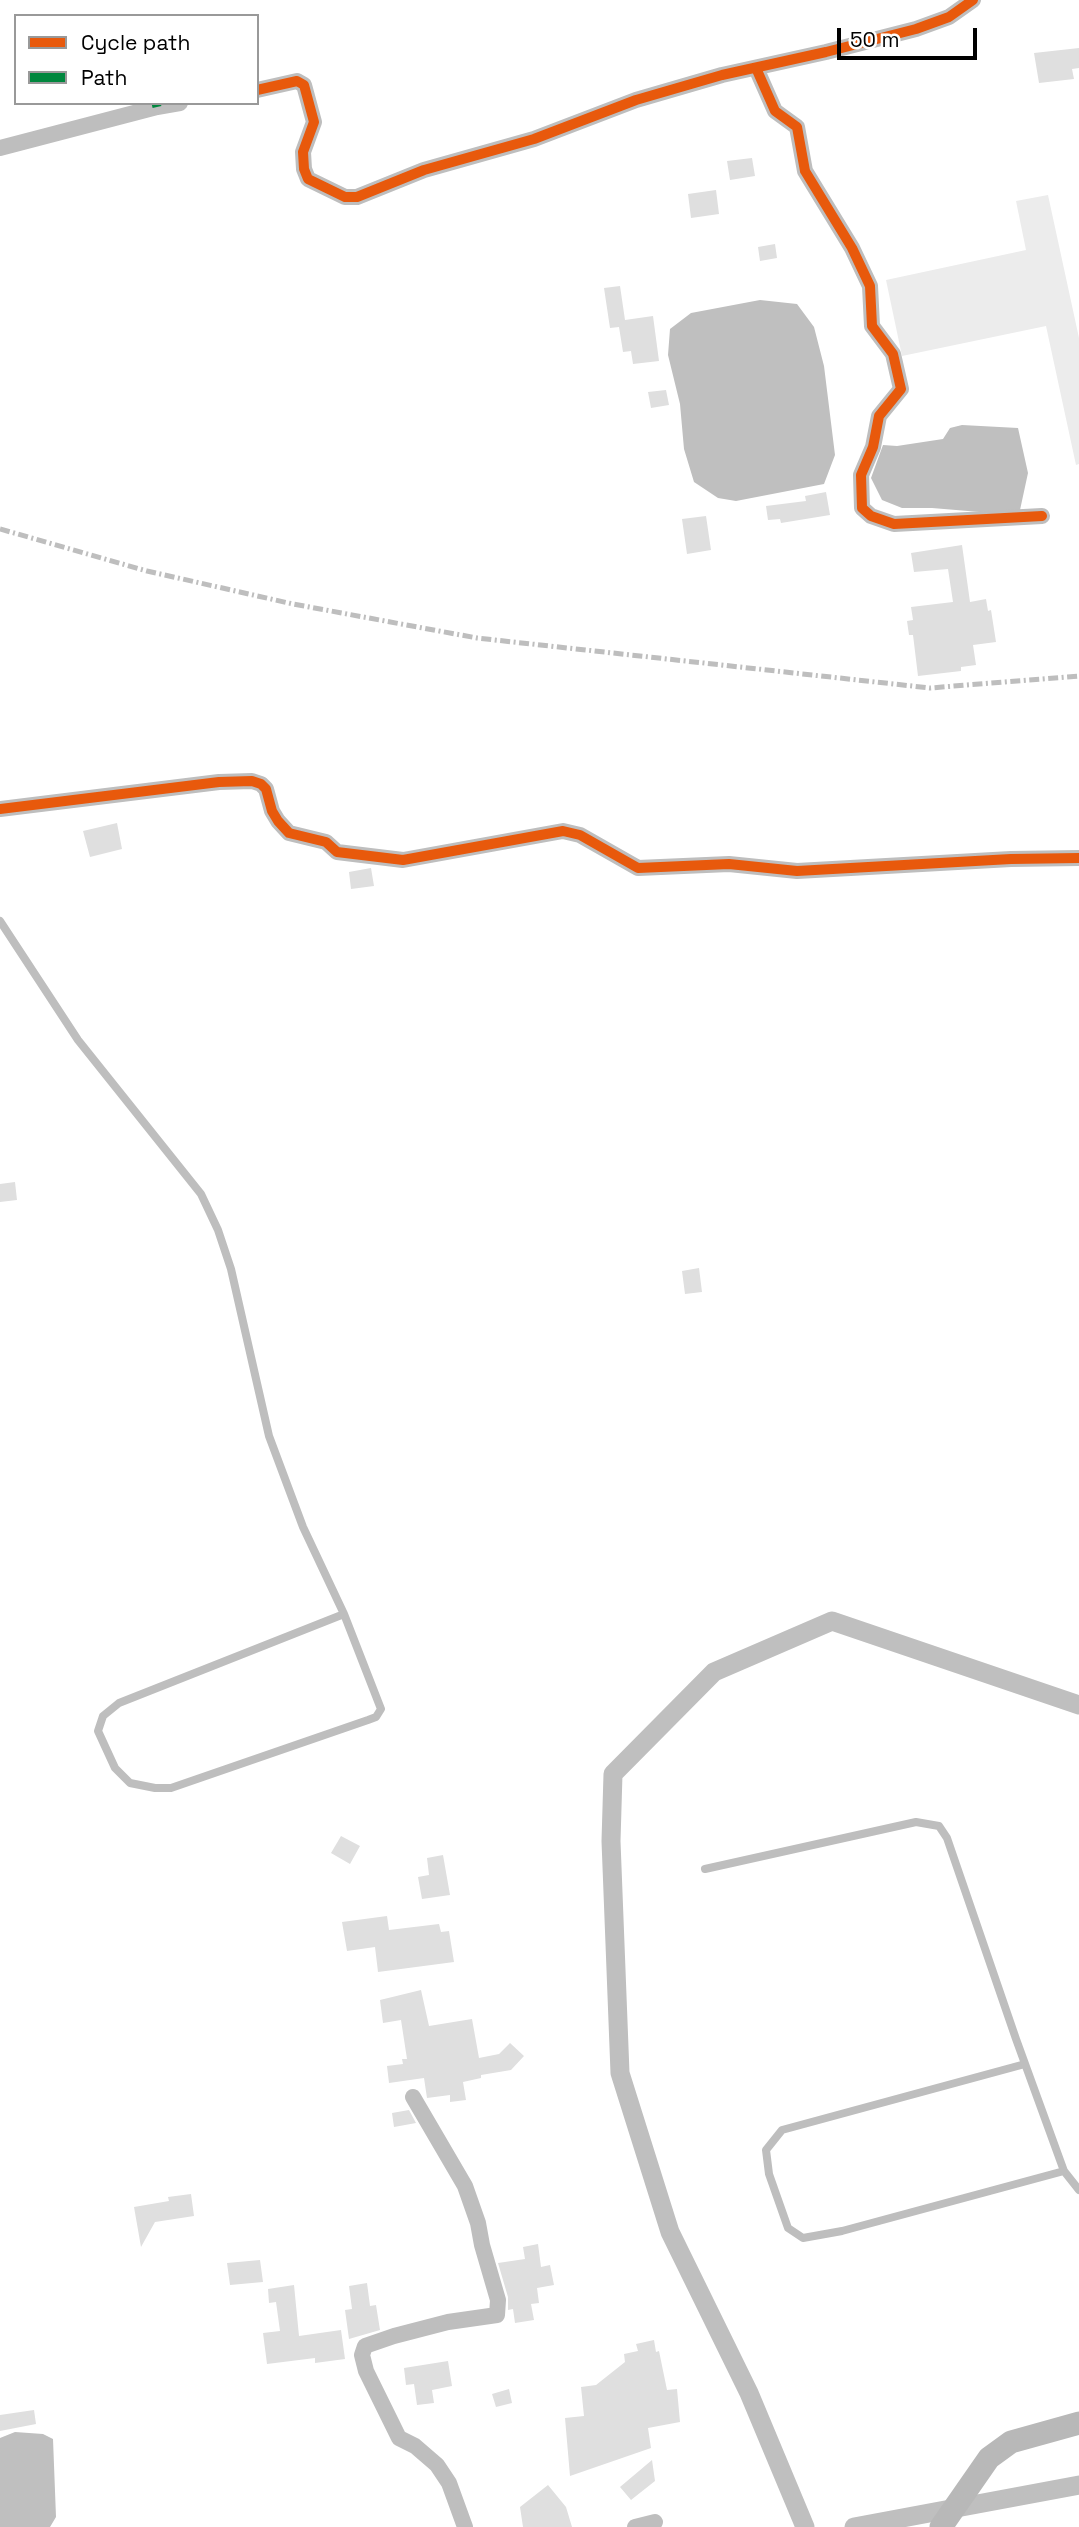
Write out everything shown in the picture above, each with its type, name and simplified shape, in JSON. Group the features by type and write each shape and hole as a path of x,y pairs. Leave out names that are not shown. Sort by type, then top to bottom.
{"street":[{"path":"259,90 297,81 304,85 314,122 303,152 304,169 308,179 345,197 357,197 424,170 534,139 636,100 722,75 916,29 950,17 973,0"},
{"path":"757,68 775,111 797,127 805,171 870,286 872,326 893,354 901,389 879,416 873,447 861,475 863,508 871,516 894,524 1042,516"},
{"path":"0,148 168,105"},
{"path":"0,809 219,782 252,781 261,783 266,789 278,821 289,834 326,842 337,852 403,860 563,831 580,835 638,868 729,864 797,871 1011,859 1079,858"},
{"path":"413,2097 465,2186 478,2223 498,2300 497,2315 448,2322 394,2336 365,2346 362,2355 366,2371 399,2438 415,2446 437,2465 449,2483 465,2527"},
{"path":"941,2527 989,2458 1011,2442 1079,2423"},
{"path":"635,2527 655,2522"}],"lane":[{"path":"0,920 78,1040 201,1194 218,1230 231,1269 269,1436 303,1527 344,1615 381,1709 376,1717 171,1788 130,1783 114,1768 98,1731 103,1716 119,1703 344,1615"},
{"path":"705,1870 916,1822 939,1826 947,1838 1065,2171 1079,2190"},
{"path":"1025,2064 782,2130 766,2150 769,2174 788,2228 803,2238 842,2231 1065,2171"}],"shaded area":[{"path":"1048,195 1079,338 1079,464 1076,465 1046,326 902,356 886,280 1026,250 1016,201"},
{"path":"760,300 797,304 814,327 824,366 835,455 824,484 736,501 718,498 694,482 684,449 680,404 668,355 670,329 691,313"},
{"path":"962,425 1018,428 1028,473 1020,510 980,512 902,508 882,500 871,478 883,445 897,446 943,439 950,428"},
{"path":"15,2432 43,2434 53,2439 56,2517 50,2527 0,2527 0,2438"}],"building":[{"path":"1079,48 1079,68 1072,69 1074,79 1039,83 1034,53"},
{"path":"752,158 755,176 730,180 727,161"},
{"path":"716,190 719,214 691,218 688,194"},
{"path":"775,244 777,258 760,261 758,247"},
{"path":"620,286 625,320 653,316 659,361 633,364 631,351 623,352 619,327 610,328 604,288"},
{"path":"666,390 669,405 651,408 648,392"},
{"path":"826,492 830,515 781,523 780,519 768,520 766,506 806,501 805,496"},
{"path":"706,516 711,550 687,554 682,519"},
{"path":"962,545 970,602 986,599 988,611 991,610 996,642 973,645 976,665 961,667 961,671 918,676 913,635 909,635 907,621 913,620 911,607 953,602 948,569 914,572 911,553"},
{"path":"117,823 122,849 90,857 83,831"},
{"path":"371,868 374,886 351,889 349,872"},
{"path":"15,1182 17,1200 0,1202 0,1184"},
{"path":"699,1268 702,1292 685,1294 682,1271"},
{"path":"341,1836 360,1846 350,1864 331,1853"},
{"path":"443,1855 450,1895 422,1899 418,1877 429,1875 427,1858"},
{"path":"387,1916 389,1930 439,1924 441,1932 449,1931 454,1962 378,1972 375,1947 347,1951 342,1922"},
{"path":"421,1990 429,2026 472,2019 479,2058 499,2054 510,2043 524,2056 511,2070 481,2075 481,2078 463,2082 466,2100 450,2102 450,2095 427,2098 424,2078 389,2083 387,2066 403,2064 402,2059 407,2059 401,2020 383,2023 380,2000"},
{"path":"409,2110 416,2123 394,2127 392,2113"},
{"path":"191,2194 194,2216 155,2222 141,2247 134,2207 169,2201 168,2197"},
{"path":"538,2244 541,2267 550,2265 554,2285 537,2288 539,2303 531,2304 534,2320 515,2323 513,2309 508,2310 508,2297 498,2263 525,2259 523,2247"},
{"path":"260,2260 263,2282 230,2285 227,2263"},
{"path":"367,2283 370,2306 376,2305 380,2330 349,2339 345,2310 352,2309 349,2286"},
{"path":"294,2285 299,2336 341,2330 345,2359 315,2363 315,2358 267,2364 263,2333 280,2331 276,2302 269,2303 268,2289"},
{"path":"654,2340 667,2390 677,2389 680,2422 648,2428 651,2448 570,2476 565,2418 584,2416 581,2387 596,2385 625,2362 624,2354 638,2351 636,2344"},
{"path":"448,2361 452,2386 432,2390 434,2403 417,2405 414,2384 406,2385 404,2368"},
{"path":"509,2389 512,2403 496,2407 492,2394"},
{"path":"34,2410 36,2424 0,2431 0,2415"},
{"path":"652,2460 655,2481 631,2500 620,2487"},
{"path":"548,2485 566,2507 572,2527 523,2527 520,2507"}],"waterway":[{"path":"805,2527 749,2393 670,2232 620,2073 611,1841 613,1774 714,1672 832,1621 1079,1705"},
{"path":"854,2527 1079,2485"}],"railway":[{"path":"0,529 147,571 293,604 477,638 930,688 1079,676"}],"cycle path":[{"path":"259,90 297,81 304,85 314,122 303,152 304,169 308,179 345,197 357,197 424,170 534,139 636,100 722,75 916,29 949,17 973,0"},
{"path":"756,68 775,111 797,127 805,171 852,248 870,286 872,326 893,354 901,389 879,416 873,447 861,475 862,508 871,516 894,524 1042,516"},
{"path":"0,809 219,782 252,781 266,789 272,811 289,833 326,842 337,852 403,860 563,831 580,835 638,868 729,864 797,871 1011,859 1079,858"}]}
